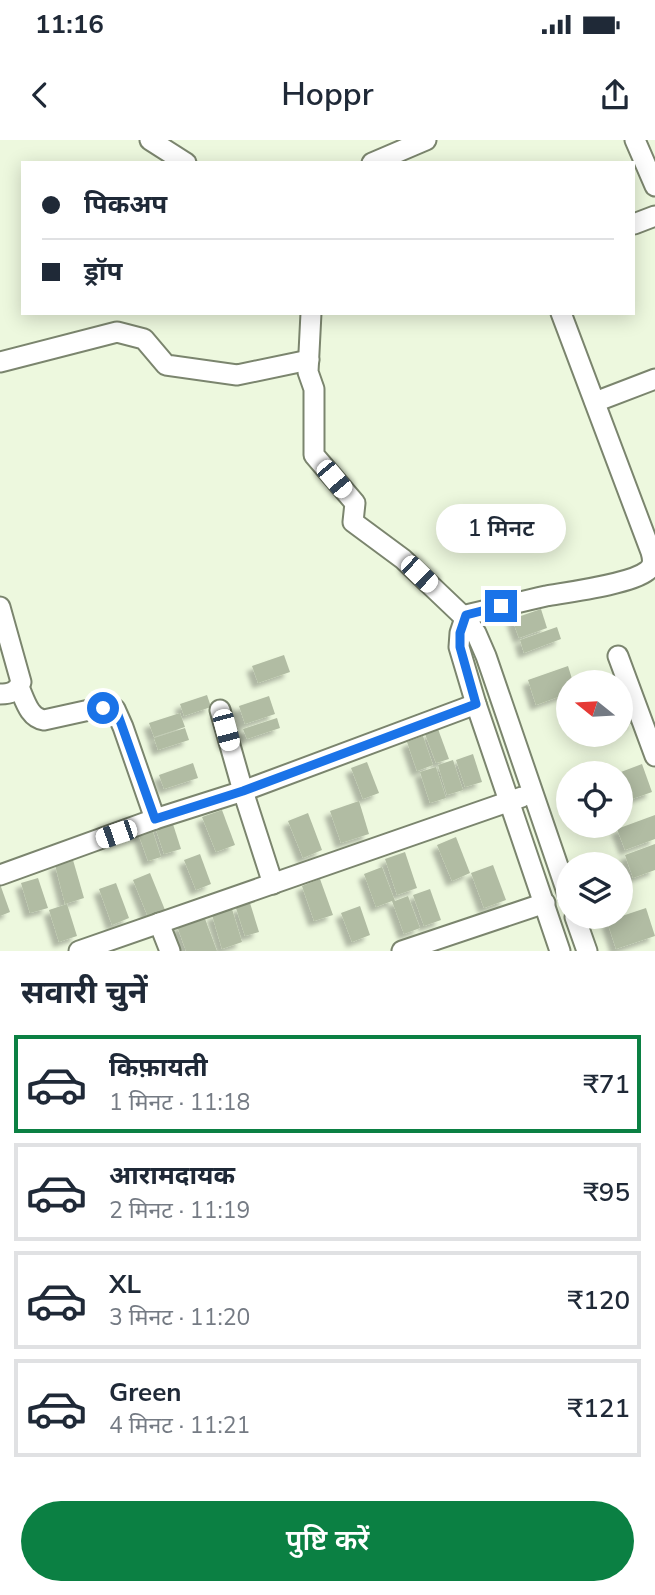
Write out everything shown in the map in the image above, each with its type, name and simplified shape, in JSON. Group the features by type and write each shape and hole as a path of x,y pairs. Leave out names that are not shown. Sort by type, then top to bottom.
{"street":[{"path":"150,140 183,161"},
{"path":"377,161 426,140"},
{"path":"635,140 655,186"},
{"path":"635,225 655,216"},
{"path":"311,315 308,372 314,389 314,455 355,503 353,522 404,559 465,618 476,634 556,860"},
{"path":"560,951 476,704 460,647 460,633 466,615 636,577 652,567 651,552 562,315"},
{"path":"0,362 117,332 144,339 166,365 237,375 309,360"},
{"path":"595,402 655,379"},
{"path":"0,607 21,682 14,692 0,694"},
{"path":"618,656 654,752"},
{"path":"19,688 33,716 38,719 103,708 115,709 155,819"},
{"path":"0,875 155,819 243,791 476,704"},
{"path":"220,710 273,884"},
{"path":"79,951 533,793"},
{"path":"402,951 427,947 545,903"},
{"path":"159,923 170,951"},
{"path":"579,929 587,951"}],"building":[{"path":"541,609 547,628 519,638 512,619"},
{"path":"557,627 561,639 524,653 520,640"},
{"path":"284,655 290,672 258,683 252,666"},
{"path":"556,670 556,698 536,705 528,680"},
{"path":"207,695 211,707 184,716 180,704"},
{"path":"269,696 275,714 245,724 239,706"},
{"path":"180,713 185,727 154,737 149,723"},
{"path":"277,718 280,728 247,739 243,729"},
{"path":"185,728 189,740 158,750 154,738"},
{"path":"438,729 449,759 436,763 425,734"},
{"path":"423,736 433,765 417,771 407,742"},
{"path":"473,754 482,782 465,787 456,760"},
{"path":"453,760 463,790 447,795 438,765"},
{"path":"367,762 379,793 363,799 351,768"},
{"path":"193,763 198,778 164,789 159,775"},
{"path":"642,764 652,792 633,799 633,767"},
{"path":"436,767 446,798 430,803 420,772"},
{"path":"359,801 369,834 341,843 330,811"},
{"path":"222,810 235,845 216,852 202,817"},
{"path":"308,813 322,850 303,858 288,821"},
{"path":"655,815 655,839 625,850 620,838 633,838 633,823"},
{"path":"171,818 181,849 164,854 154,824"},
{"path":"151,826 161,857 148,861 137,830"},
{"path":"456,837 470,873 452,881 437,845"},
{"path":"655,844 655,870 633,878 633,852"},
{"path":"405,852 417,888 397,895 385,859"},
{"path":"200,854 211,884 196,890 184,860"},
{"path":"73,860 84,898 65,904 55,865"},
{"path":"493,865 506,900 484,908 471,873"},
{"path":"382,867 395,901 408,896 420,928 404,934 392,901 376,907 364,874"},
{"path":"150,873 165,910 148,917 133,880"},
{"path":"38,878 48,908 30,913 21,883"},
{"path":"320,879 333,915 314,921 302,886"},
{"path":"116,883 129,918 112,925 99,889"},
{"path":"0,884 10,912 0,916"},
{"path":"430,889 441,920 424,926 413,895"},
{"path":"250,903 259,932 245,936 236,908"},
{"path":"67,904 77,936 59,942 49,910"},
{"path":"360,906 370,935 352,942 341,913"},
{"path":"646,908 655,936 616,949 610,929 633,929 633,912"},
{"path":"232,909 242,942 222,949 212,915"},
{"path":"204,916 217,951 186,951 177,926"}],"route":[{"path":"103,708 115,709 118,715 155,819 243,791 476,704 460,647 460,633 466,615 501,606"}]}
